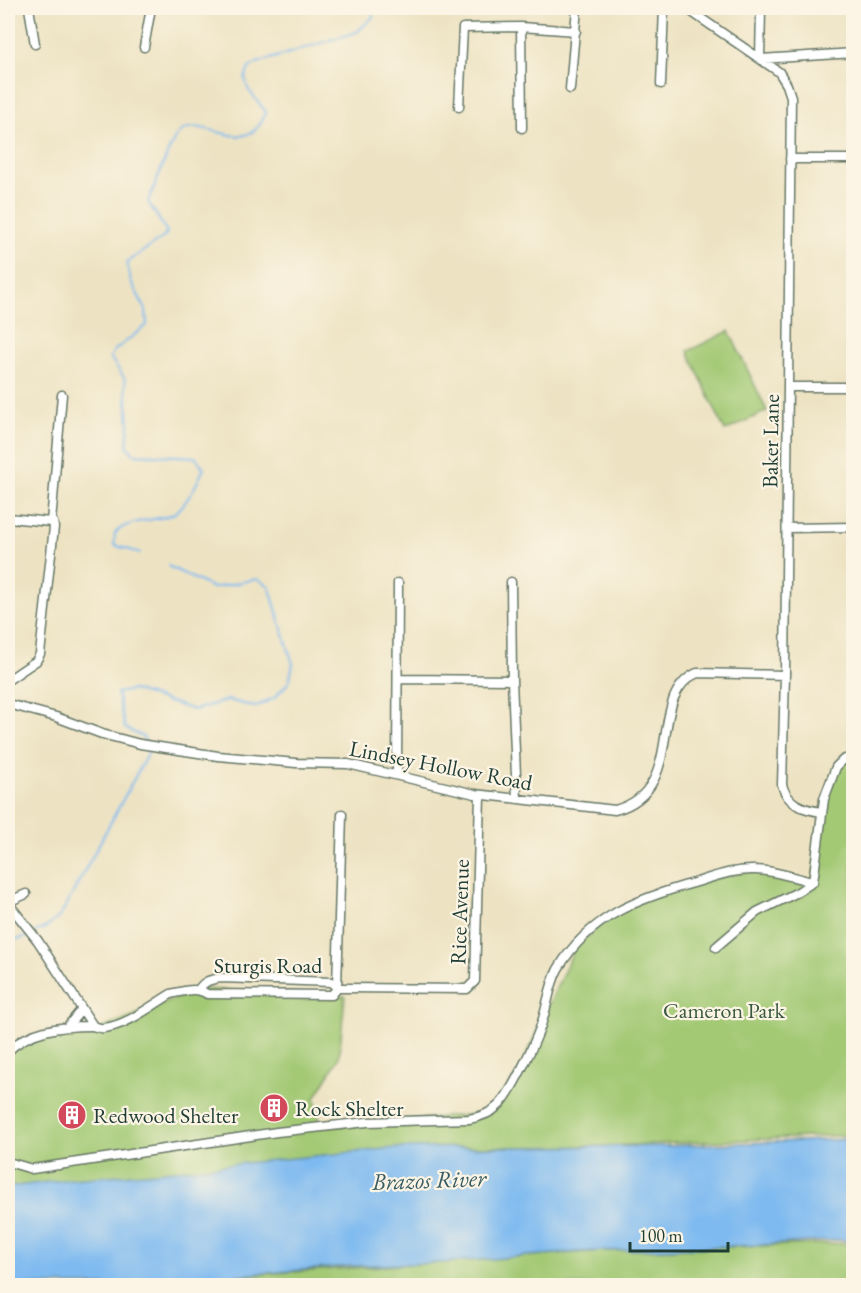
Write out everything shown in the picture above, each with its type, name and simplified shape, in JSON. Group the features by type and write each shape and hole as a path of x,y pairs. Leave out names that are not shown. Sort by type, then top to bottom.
{"street":[{"path":"29,8 35,44"},
{"path":"144,47 151,8"},
{"path":"570,88 577,8"},
{"path":"661,84 664,8"},
{"name":"Baker Lane","path":"686,8 779,72 790,92 789,387 783,790 797,806 821,812"},
{"path":"761,8 760,59 854,53"},
{"path":"459,107 463,28 521,27 576,31"},
{"path":"521,27 522,128"},
{"path":"790,159 854,159"},
{"path":"789,387 854,387"},
{"path":"8,680 36,661 40,654 54,527 51,522 62,395"},
{"path":"8,518 51,522"},
{"path":"787,528 854,527"},
{"path":"511,582 517,799"},
{"path":"397,774 398,583"},
{"name":"Lindsey Hollow Road","path":"8,704 56,717 102,734 154,747 274,761 348,764 480,795 615,810 624,808 639,799 654,780 673,699 684,680 697,673 785,675"},
{"path":"399,679 512,680"},
{"path":"716,947 757,912 813,882 821,812 836,767 847,757 854,756"},
{"name":"Rice Avenue","path":"429,988 467,989 475,981 480,795"},
{"path":"337,988 342,814"},
{"path":"8,1162 32,1169 277,1132 367,1122 469,1119 484,1116 506,1098 542,1022 552,984 558,971 584,935 612,913 651,894 740,870 766,870 813,882"},
{"path":"26,894 8,902 38,941 93,1026"},
{"name":"Sturgis Road","path":"199,989 203,983 221,978 331,982 337,988 429,988"},
{"name":"Sturgis Road","path":"8,1052 16,1043 34,1033 93,1026 103,1028 123,1023 171,994 199,989 207,994 332,995 337,988"},
{"path":"67,1028 82,1009"}],"green space":[{"path":"729,331 767,411 725,431 688,351"},
{"name":"Cameron Park","path":"853,759 853,1135 610,1146 403,1148 8,1187 8,1049 16,1043 103,1028 199,989 345,996 339,1058 315,1098 321,1127 489,1113 519,1071 575,947 622,908 696,882 755,870 813,882 821,812 839,763"},
{"path":"853,1243 853,1285 158,1285 233,1276 604,1251"}],"water":[{"name":"Brazos River","path":"853,1139 853,1242 841,1240 580,1252 442,1263 352,1266 192,1279 152,1285 8,1285 8,1187 395,1148 666,1146"}],"waterway":[{"path":"140,553 114,545 115,533 128,525 178,511 191,493 204,468 195,457 134,454 127,446 129,424 125,379 110,357 115,350 147,325 146,310 131,282 127,262 164,237 167,232 148,202 167,156 178,134 188,128 199,127 236,136 247,134 258,127 266,112 248,89 245,78 249,68 257,63 357,32 373,17 372,8"},
{"path":"145,741 143,737 125,728 117,693 133,690 194,710 228,700 255,707 274,698 289,682 293,664 269,586 257,579 213,588 168,566"},
{"path":"35,932 47,927 61,915 149,751 147,747"},
{"path":"8,940 30,935"}],"place":[{"name":"Rock Shelter","path":"274,1108"},
{"name":"Redwood Shelter","path":"72,1115"}]}
